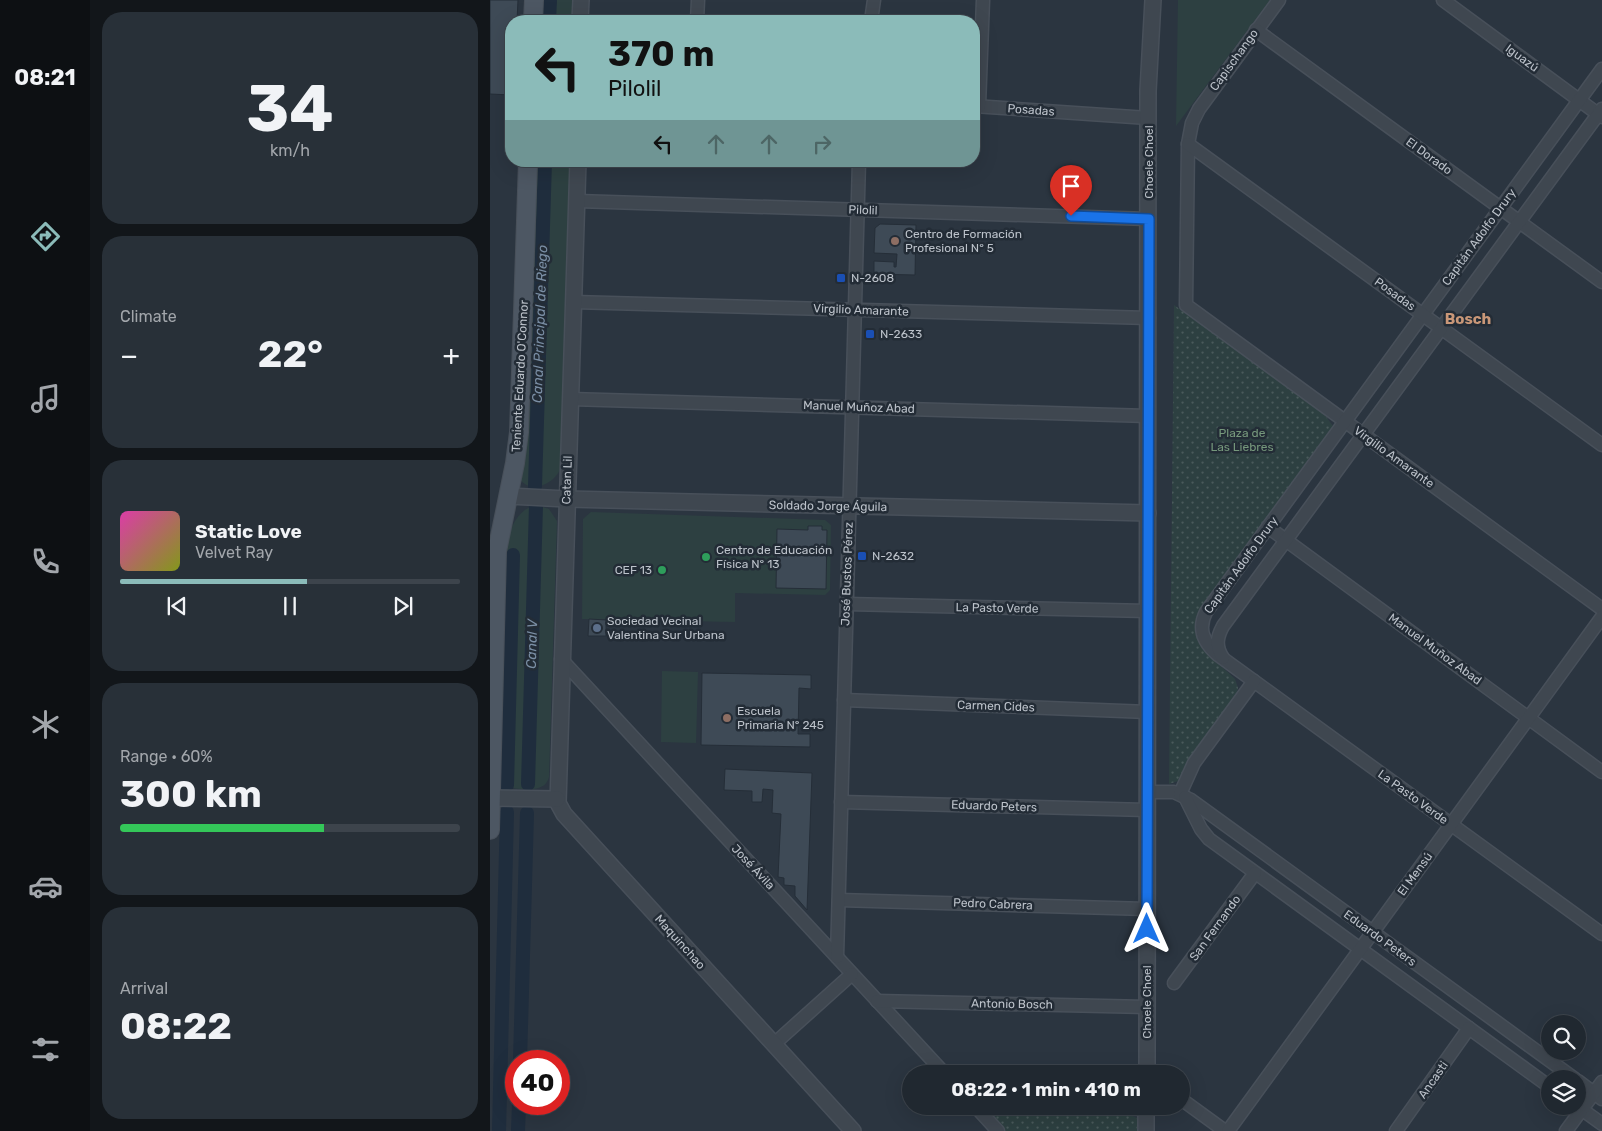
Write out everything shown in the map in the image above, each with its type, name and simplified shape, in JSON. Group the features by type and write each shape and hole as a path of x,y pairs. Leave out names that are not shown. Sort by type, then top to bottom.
{"main road":[{"path":"533,15 534,0"},
{"name":"Teniente Eduardo O'Connor","path":"490,830 497,556 495,528 508,496 517,449 521,397 528,167"}],"street":[{"path":"580,15 581,0"},
{"path":"697,15 698,0"},
{"path":"872,15 874,0"},
{"path":"980,53 983,0"},
{"name":"Choele Choel","path":"1146,1065 1148,118 1153,0"},
{"name":"Capischango","path":"1188,144 1192,122 1203,102 1278,0"},
{"name":"Iguazú","path":"1443,0 1579,100 1601,113"},
{"name":"El Dorado","path":"1256,30 1602,282"},
{"name":"Capitán Adolfo Drury","path":"1224,660 1204,639 1201,632 1202,619 1602,68"},
{"name":"Posadas","path":"980,106 1148,118"},
{"name":"Capitán Adolfo Drury","path":"1224,660 1217,646 1219,632 1601,113"},
{"name":"Posadas","path":"1188,144 1602,445"},
{"name":"Virgilio Amarante","path":"1188,144 1186,305 1602,609"},
{"name":"Catan Lil","path":"557,799 578,167"},
{"name":"José Bustos Pérez","path":"837,957 859,167"},
{"name":"Pilolil","path":"576,201 1149,219"},
{"name":"Virgilio Amarante","path":"573,302 1149,318"},
{"name":"Manuel Muñoz Abad","path":"570,399 1148,416"},
{"name":"Soldado Jorge Águila","path":"508,496 1148,514"},
{"name":"Manuel Muñoz Abad","path":"1268,527 1602,772"},
{"name":"La Pasto Verde","path":"847,604 1148,611"},
{"name":"El Mensú","path":"1227,1131 1602,617"},
{"name":"José Ávila","path":"561,659 936,1065"},
{"name":"La Pasto Verde","path":"1224,660 1602,934"},
{"path":"1147,792 1169,792 1183,796 1194,762 1254,681"},
{"name":"Carmen Cides","path":"844,700 1148,712"},
{"name":"Eduardo Peters","path":"1183,796 1204,834 1541,1080"},
{"name":"Eduardo Peters","path":"1183,796 1562,1070"},
{"path":"491,798 557,799"},
{"name":"Maquinchao","path":"557,799 564,814 853,1131"},
{"name":"Eduardo Peters","path":"841,802 1147,810"},
{"name":"San Fernando","path":"1174,983 1255,873"},
{"name":"Pedro Cabrera","path":"839,900 1147,909"},
{"path":"774,1044 852,974"},
{"name":"Antonio Bosch","path":"877,1001 1147,1008"},
{"name":"Ancasti","path":"1396,1131 1469,1028"},
{"name":"Eduardo Peters","path":"1586,1085 1599,1091"},
{"path":"1586,1103 1599,1091"},
{"path":"1190,1105 1227,1131"},
{"path":"1586,1112 1602,1124"},
{"path":"983,1115 998,1131"},
{"path":"1146,1115 1146,1131"},
{"path":"1566,1131 1576,1115"}],"green space":[{"path":"539,0 575,0 574,15 538,15"},
{"path":"1178,0 1270,0 1176,126"},
{"path":"534,167 570,167 561,466 555,477 544,485 531,486 525,484 520,479"},
{"name":"Plaza de Las Liebres","path":"1174,305 1324,414 1333,426 1198,617 1196,627 1201,645 1235,679 1238,688 1236,696 1187,763 1178,781 1169,784"},
{"path":"536,505 549,509 557,521 549,777 542,786 523,789 504,787 498,781 505,554 513,524 522,512"},
{"name":"Centro de Educación Física N° 13","path":"591,512 825,520 831,525 830,590 825,595 735,593 735,622 582,619 583,519"},
{"path":"662,671 698,672 696,743 661,742"},
{"path":"990,1115 1130,1115 1137,1118 1141,1131 1001,1131"}],"building":[{"path":"490,0 518,0 517,15 505,15 505,95 490,94"},
{"name":"Centro de Formación Profesional N° 5","path":"880,224 916,225 915,275 874,274 874,261 894,262 894,267 896,267 897,254 874,253 875,228"},
{"path":"808,526 822,526 822,530 827,530 826,589 776,588 777,529 808,530"},
{"name":"Sociedad Vecinal Valentina Sur Urbana","path":"589,619 606,620 606,636 588,636"},
{"path":"702,673 811,675 811,689 799,688 798,734 810,734 810,747 701,745"},
{"path":"725,769 812,773 807,910 795,896 795,886 784,885 784,878 778,877 781,814 772,813 773,790 763,789 762,802 752,802 752,791 724,790"}],"waterway":[{"name":"Canal Principal de Riego","path":"549,15 550,0"},
{"name":"Canal Principal de Riego","path":"535,486 545,167"},
{"name":"Canal V","path":"528,784 536,505"},
{"name":"Canal Principal de Riego","path":"507,785 513,555"},
{"name":"Canal Principal de Riego","path":"499,1131 507,812"},
{"name":"Canal V","path":"520,1050 527,813"},
{"name":"Canal V","path":"518,1131 519,1115"}],"place":[{"name":"Centro de Formación Profesional N° 5","path":"895,241"},
{"name":"N-2608","path":"841,278"},
{"name":"N-2633","path":"870,334"},
{"name":"N-2632","path":"862,556"},
{"name":"Centro de Educación Física N° 13","path":"706,557"},
{"name":"CEF 13","path":"662,570"},
{"name":"Sociedad Vecinal Valentina Sur Urbana","path":"597,628"},
{"name":"Escuela Primaria N° 245","path":"727,718"}],"district":[{"name":"Bosch","path":"1468,319"}],"route":[{"path":"1071,216 1149,219 1147,929"}]}
